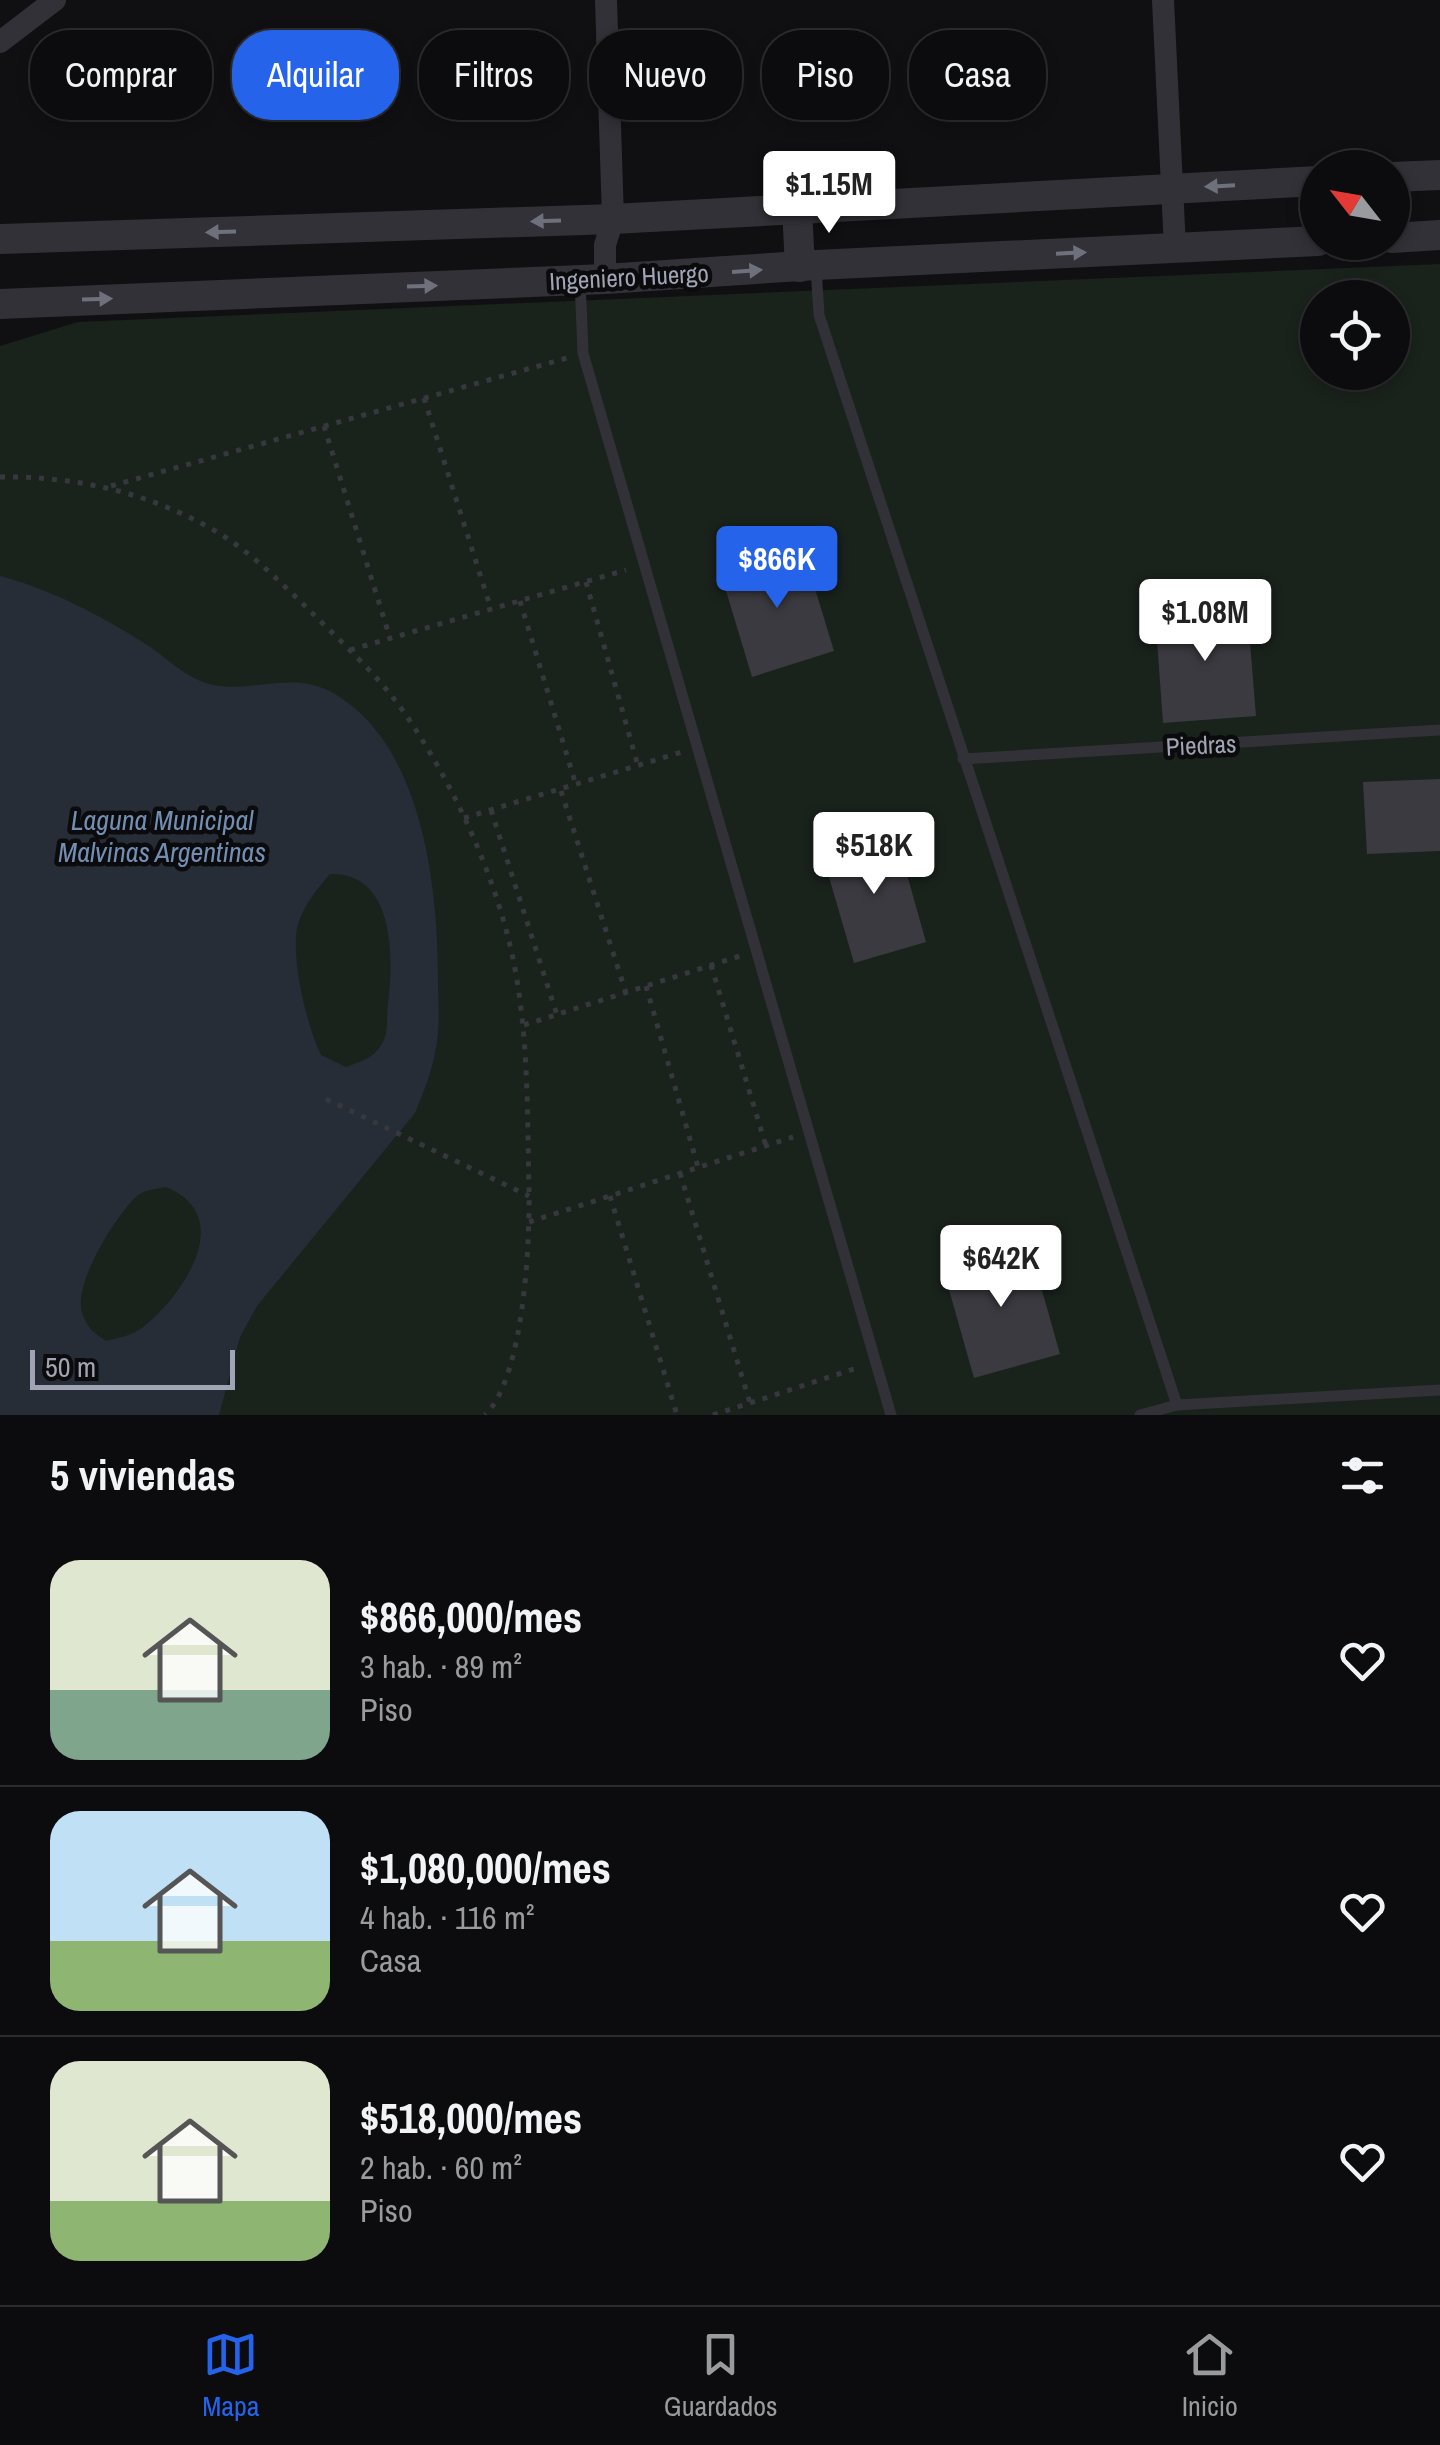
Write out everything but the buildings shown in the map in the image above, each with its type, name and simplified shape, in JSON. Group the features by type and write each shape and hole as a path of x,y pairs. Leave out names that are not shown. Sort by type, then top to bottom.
{"street":[{"path":"0,42 55,0"},
{"path":"593,280 612,219 606,0"},
{"path":"1163,0 1175,248"},
{"path":"1410,176 1440,175"},
{"path":"0,239 612,219 1300,182"},
{"path":"798,208 808,266"},
{"path":"1410,237 1440,235"},
{"name":"Ingeniero Huergo","path":"0,304 593,280 1300,242"}],"lane":[{"path":"808,266 819,315 1177,1405"},
{"path":"593,280 583,354 891,1415"},
{"name":"Piedras","path":"963,759 1440,730"},
{"path":"1140,1415 1177,1405 1440,1390"}],"path":[{"path":"108,486 583,354"},
{"path":"424,398 491,609"},
{"path":"324,426 390,638"},
{"path":"0,476 33,476 108,486 160,504 213,529 268,570 350,650 410,720 464,818 508,937 524,1025 530,1222 516,1351 506,1383 486,1415"},
{"path":"350,650 644,565"},
{"path":"586,582 638,766"},
{"path":"520,601 576,785"},
{"path":"464,818 697,748"},
{"path":"561,789 626,992"},
{"path":"492,810 556,1014"},
{"path":"524,1025 756,951"},
{"path":"711,965 766,1146"},
{"path":"646,986 698,1167"},
{"path":"326,1099 529,1196"},
{"path":"530,1222 808,1132"},
{"path":"680,1173 750,1403"},
{"path":"610,1196 676,1415"},
{"path":"713,1415 875,1363"}],"shaded area":[{"path":"1440,264 1440,1415 0,1415 0,346 78,322"}],"water":[{"name":"Laguna Municipal Malvinas Argentinas","path":"0,576 92,613 194,678 228,687 281,683 316,686 333,693 363,716 387,746 406,782 419,821 434,903 439,1018 434,1059 415,1113 257,1306 240,1337 219,1415 0,1415","holes":["330,874 351,877 367,887 378,902 386,921 391,964 385,1038 372,1055 346,1067 321,1055 306,1014 297,965 296,937 303,911","166,1187 187,1200 198,1217 201,1236 196,1256 187,1276 159,1313 135,1332 106,1341 91,1329 82,1312 81,1300 90,1268 128,1205 143,1192"]}]}
